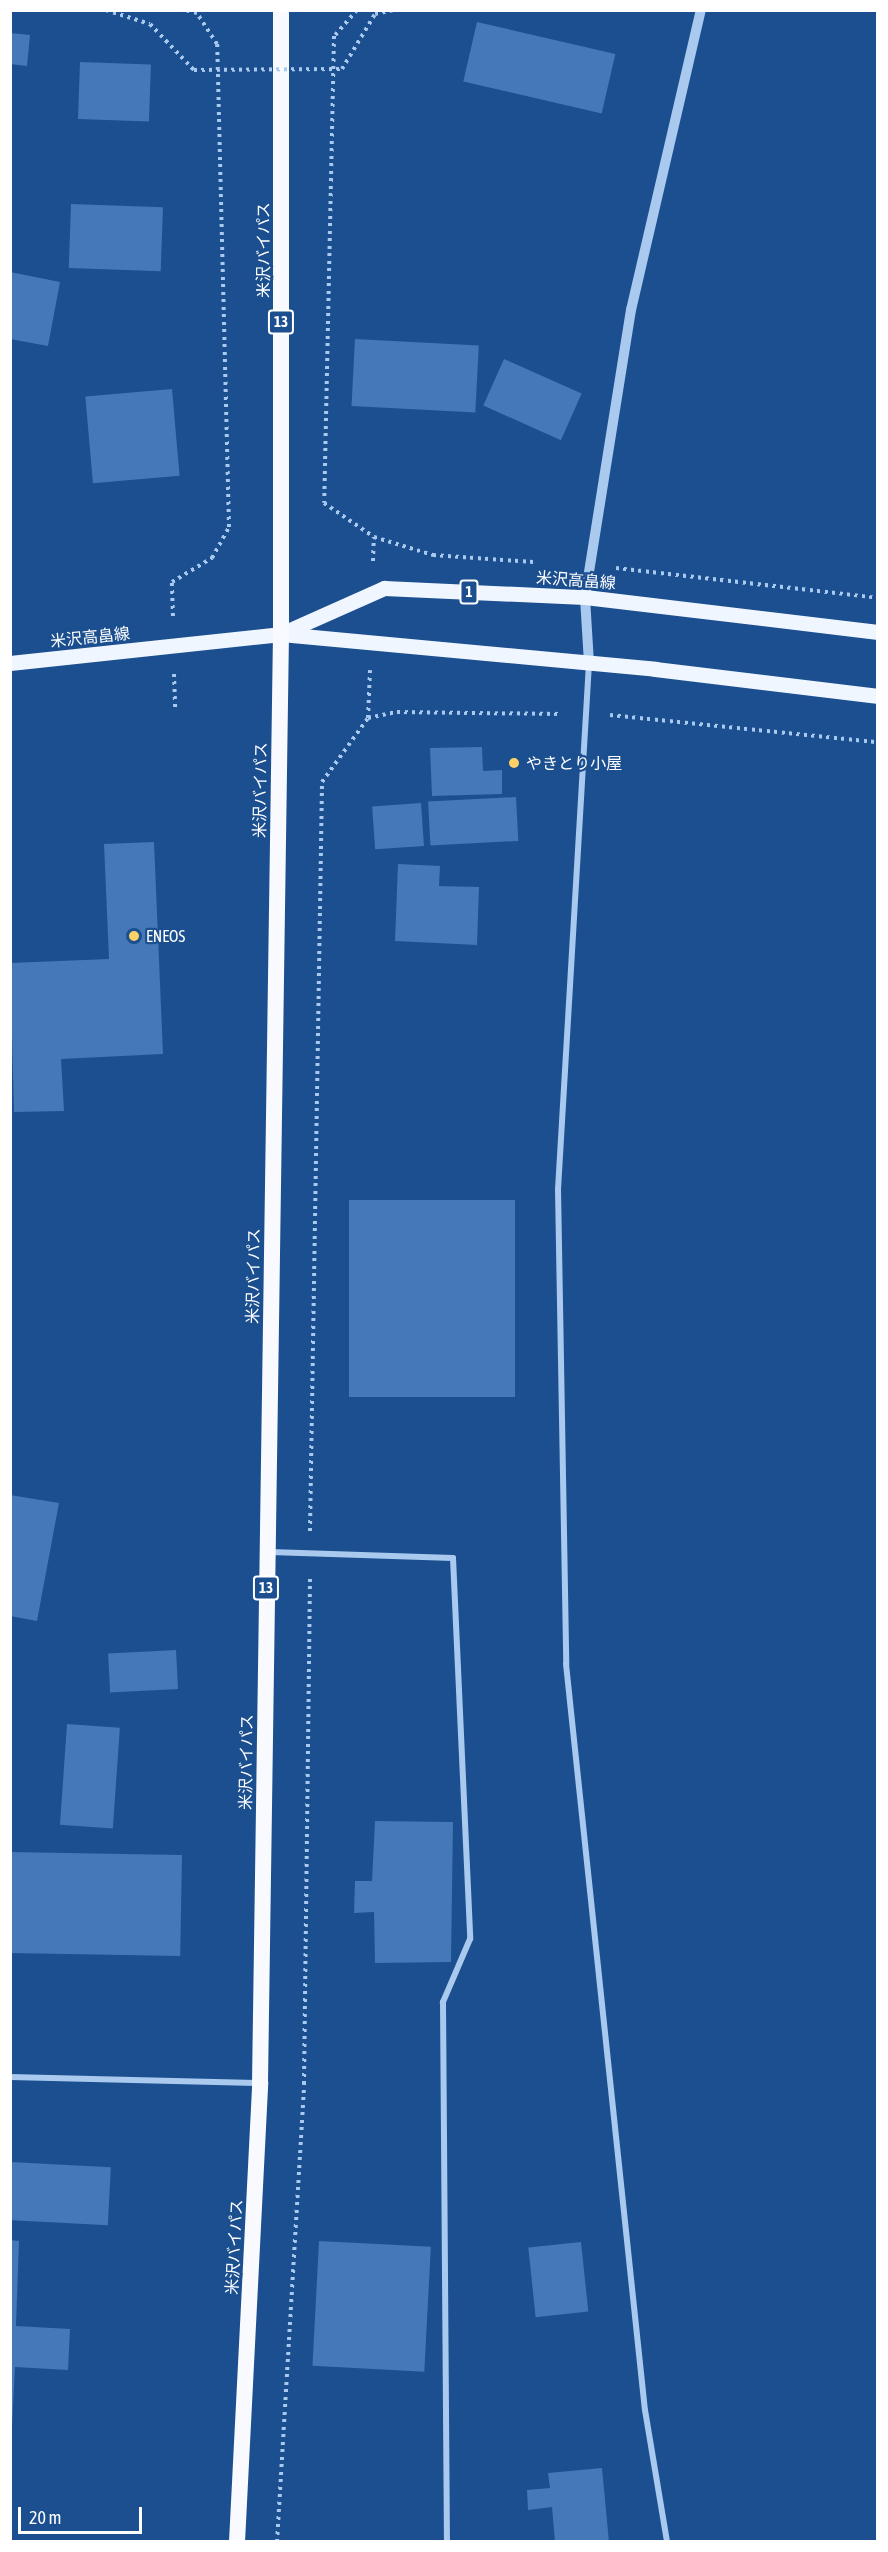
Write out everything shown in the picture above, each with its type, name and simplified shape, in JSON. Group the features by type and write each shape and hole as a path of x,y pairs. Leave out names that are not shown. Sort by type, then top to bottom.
{"highway":[{"name":"米沢バイパス","path":"237,2541 260,2083 281,634 281,10"}],"main road":[{"name":"米沢高畠線","path":"281,634 384,588 585,597 878,632"},
{"name":"米沢高畠線","path":"10,663 281,634 654,669 878,696"}],"street":[{"path":"667,2541 645,2410 566,1664 558,1189 587,715 589,663 585,597 631,310 701,10"},
{"path":"267,1551 453,1558 470,1939 443,2002 447,2541"},
{"path":"10,2078 260,2083"}],"path":[{"path":"106,10 150,24 194,70 342,69 375,14 394,10"},
{"path":"172,582 212,558 229,527 217,44 197,13 185,10"},
{"path":"357,10 334,36 324,503 374,537 433,555 536,562"},
{"path":"605,567 878,598"},
{"path":"277,2541 304,2084 322,782 368,718 397,711 629,714 878,742"}],"building":[{"path":"477,22 615,54 602,113 463,81"},
{"path":"10,33 30,35 27,66 10,64"},
{"path":"80,62 151,64 149,121 78,119"},
{"path":"71,204 163,207 161,271 69,268"},
{"path":"10,272 60,282 48,346 10,339"},
{"path":"355,339 479,345 475,412 351,406"},
{"path":"504,359 582,394 561,440 483,406"},
{"path":"172,389 180,476 93,483 85,397"},
{"path":"482,747 483,771 502,770 502,794 432,796 430,748"},
{"path":"516,797 518,841 430,846 428,802"},
{"path":"421,803 424,846 375,849 372,806"},
{"path":"154,842 163,1054 61,1059 64,1111 14,1112 10,963 109,959 104,844"},
{"path":"398,864 440,866 439,886 479,887 477,945 395,941"},
{"path":"349,1200 515,1200 515,1397 349,1397"},
{"path":"10,1495 59,1503 37,1621 10,1616"},
{"path":"176,1650 178,1689 110,1693 108,1654"},
{"path":"67,1724 120,1728 113,1828 60,1825"},
{"path":"375,1821 453,1822 451,1962 375,1963 374,1912 354,1913 355,1881 372,1881"},
{"path":"10,1852 182,1855 180,1956 10,1953"},
{"path":"10,2162 111,2167 108,2225 10,2220"},
{"path":"10,2240 19,2241 16,2326 70,2329 68,2370 15,2367 12,2428"},
{"path":"319,2241 431,2247 424,2372 312,2366"},
{"path":"581,2242 588,2312 536,2317 528,2248"},
{"path":"602,2468 609,2542 555,2542 552,2507 528,2510 527,2490 550,2488 548,2473"}],"place":[{"name":"やきとり小屋","path":"514,763"},
{"name":"ENEOS","path":"134,936"}]}
